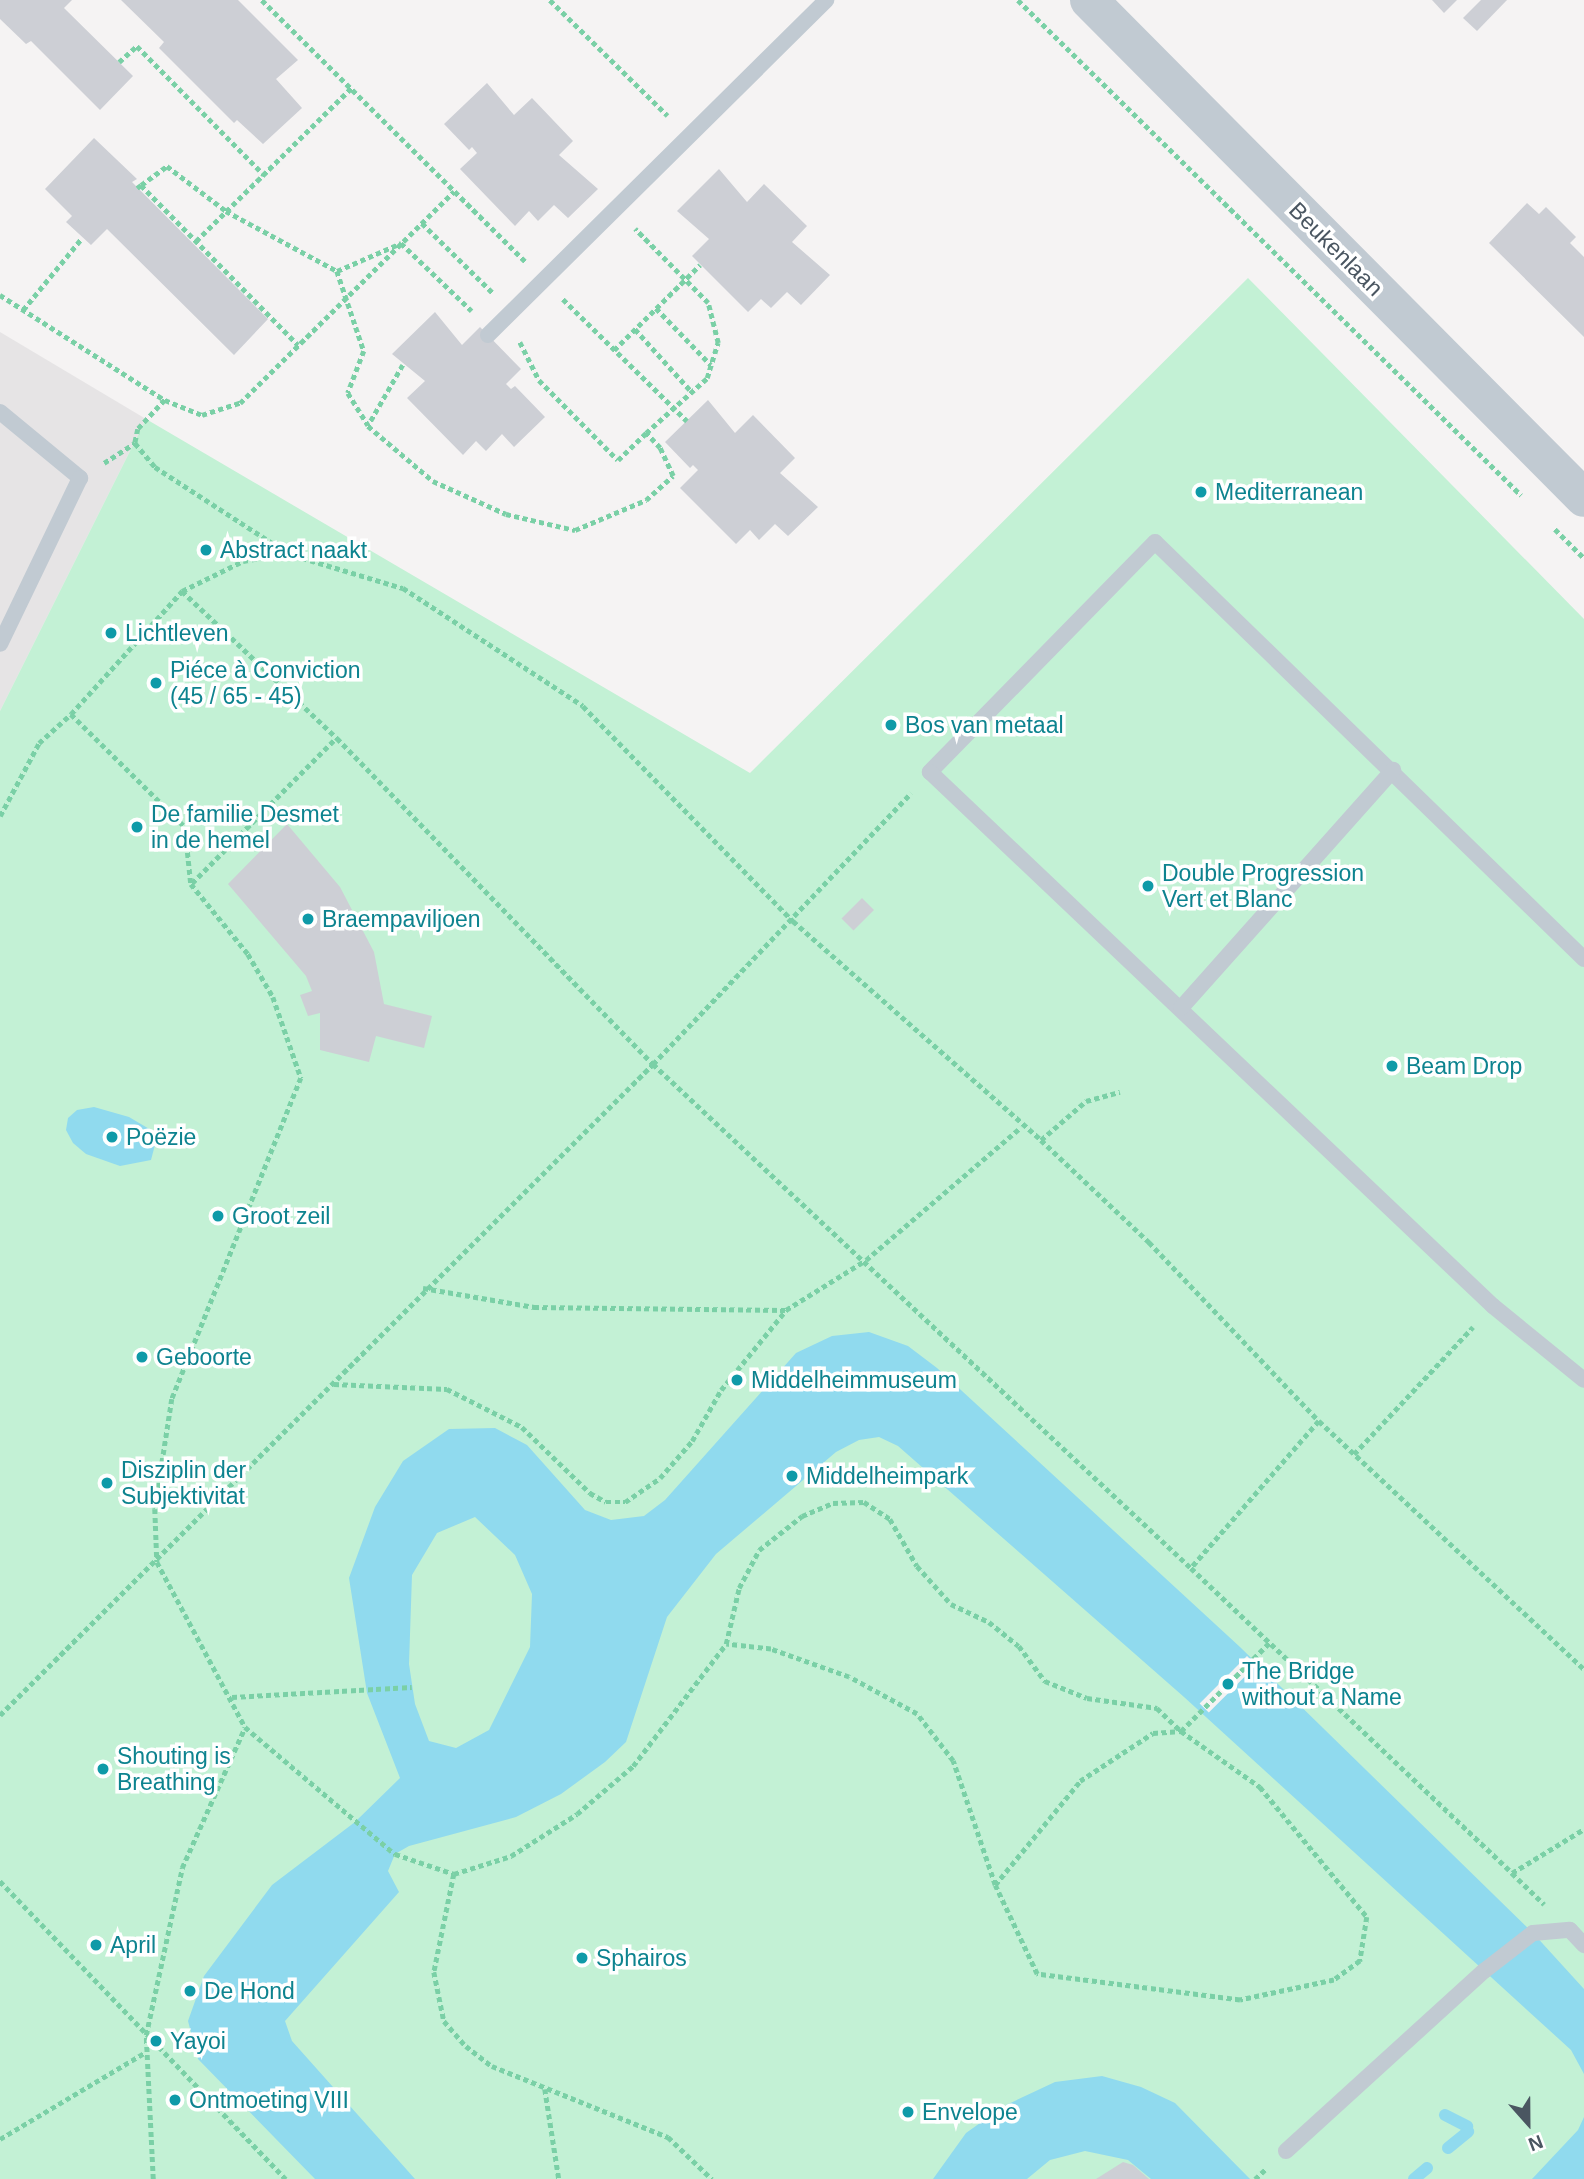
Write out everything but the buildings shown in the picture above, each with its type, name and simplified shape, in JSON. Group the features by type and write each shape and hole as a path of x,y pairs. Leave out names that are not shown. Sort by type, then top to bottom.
{"street":[{"name":"Beukenlaan","path":"1089,0 1584,498"}],"lane":[{"path":"491,333 826,0"},
{"path":"0,412 80,478 0,644"},
{"path":"1584,959 1393,770 1155,542 930,772 1493,1306 1584,1380"},
{"path":"1181,1008 1393,770"},
{"path":"1286,2151 1484,1971 1533,1933 1570,1930 1584,1945"}],"path":[{"path":"262,0 687,421"},
{"path":"550,0 689,136"},
{"path":"1018,0 1524,499"},
{"path":"119,62 137,46 264,175"},
{"path":"196,241 351,88"},
{"path":"298,345 139,186 167,166 226,211 337,271 364,351 348,393 368,426 433,481 506,514 575,530 646,500 673,476 660,448 646,433"},
{"path":"0,295 165,400 202,415 240,403 454,191"},
{"path":"422,223 512,311 523,355 539,380 618,460 707,378 718,343 708,303 615,208"},
{"path":"23,310 82,238"},
{"path":"337,271 401,243"},
{"path":"401,243 491,333"},
{"path":"614,350 700,265"},
{"path":"656,308 711,365"},
{"path":"635,329 692,391"},
{"path":"368,426 403,365"},
{"path":"80,478 135,443 138,429 165,400"},
{"path":"135,443 155,467 286,553 403,588 583,706 793,921 1021,1127 1041,1140 1149,1242 1319,1421 1584,1669"},
{"path":"1544,518 1584,558"},
{"path":"0,816 39,743 71,714 183,591 243,561 286,553"},
{"path":"183,591 337,738 653,1064 866,1260 1512,1873 1584,1829"},
{"path":"71,714 185,827 191,884 248,954 273,997 301,1078 172,1399 155,1509 157,1563 232,1697 245,1727 395,1854 454,1874 511,1856 577,1814 633,1766 726,1644 739,1588 759,1550 802,1516 833,1503 864,1502 890,1519 918,1566 951,1604 989,1622 1020,1646 1045,1681 1087,1698 1157,1708 1181,1731 1260,1787 1367,1917 1360,1961 1334,1980 1241,2000 1037,1974 995,1885 953,1761 917,1714 836,1672 771,1649 726,1644"},
{"path":"191,884 337,738"},
{"path":"0,1715 157,1563 423,1289 653,1064 793,921 930,772"},
{"path":"1041,1140 1086,1101 1120,1093"},
{"path":"333,1384 447,1389 522,1427 590,1493 606,1502 625,1502 660,1478 692,1441 722,1390 786,1310 866,1260 1021,1127"},
{"path":"423,1289 534,1307 786,1310"},
{"path":"1354,1454 1493,1306"},
{"path":"1191,1568 1319,1421"},
{"path":"995,1885 1080,1781 1153,1733 1181,1731 1270,1642"},
{"path":"232,1697 367,1693 412,1687"},
{"path":"153,2179 146,2035 182,1868 245,1727"},
{"path":"454,1874 434,1972 444,2021 492,2066 668,2137 712,2179"},
{"path":"0,1881 286,2179"},
{"path":"0,2139 145,2052"},
{"path":"545,2089 559,2179"}],"shaded area":[{"path":"0,332 146,419 0,711"}],"green space":[{"name":"Middelheimpark","path":"1248,278 1584,619 1584,2179 0,2179 0,711 146,419 750,773"}],"water":[{"name":"Poëzie","path":"94,1107 129,1117 151,1130 156,1141 151,1160 120,1166 86,1154 73,1143 66,1130 68,1118 77,1110"},
{"path":"869,1332 908,1346 937,1368 1240,1647 1533,1933 1584,1989 1584,2074 1571,2050 1184,1697 898,1446 879,1437 859,1440 836,1452 716,1554 667,1617 626,1742 605,1762 561,1794 516,1817 409,1846 395,1854 388,1871 399,1892 285,2021 292,2041 415,2179 315,2179 198,2059 188,2021 204,1976 272,1885 355,1822 400,1778 367,1693 349,1578 375,1507 403,1461 449,1429 495,1428 527,1445 585,1510 611,1520 644,1516 665,1500 796,1353 832,1336","holes":["475,1517 515,1555 532,1594 530,1647 489,1730 456,1748 429,1741 415,1704 409,1664 412,1575 437,1533"]},
{"path":"1102,2076 1141,2087 1175,2103 1250,2179 1151,2179 1128,2160 1085,2151 1050,2160 1027,2179 933,2179 966,2133 1004,2106 1055,2082"},
{"path":"1584,2117 1584,2179 1532,2179 1578,2130"}],"pier":[{"name":"The Bridge without a Name","path":"1247,1656 1256,1665 1209,1713 1200,1703"}],"waterway":[{"path":"1445,2115 1467,2126"},
{"path":"1448,2148 1468,2132"},
{"path":"1414,2179 1427,2168"}],"place":[{"name":"Mediterranean","path":"1201,492"},
{"name":"Abstract naakt","path":"206,550"},
{"name":"Lichtleven","path":"111,633"},
{"name":"Piéce à Conviction (45 / 65 - 45)","path":"156,683"},
{"name":"Bos van metaal","path":"891,725"},
{"name":"De familie Desmet in de hemel","path":"137,827"},
{"name":"Double Progression Vert et Blanc","path":"1148,886"},
{"name":"Braempaviljoen","path":"308,919"},
{"name":"Beam Drop","path":"1392,1066"},
{"name":"Poëzie","path":"112,1137"},
{"name":"Groot zeil","path":"218,1216"},
{"name":"Geboorte","path":"142,1357"},
{"name":"Middelheimmuseum","path":"737,1380"},
{"name":"Middelheimpark","path":"792,1476"},
{"name":"Disziplin der Subjektivitat","path":"107,1483"},
{"name":"The Bridge without a Name","path":"1228,1684"},
{"name":"Shouting is Breathing","path":"103,1769"},
{"name":"April","path":"96,1945"},
{"name":"Sphairos","path":"582,1958"},
{"name":"De Hond","path":"190,1991"},
{"name":"Yayoi","path":"156,2041"},
{"name":"Ontmoeting VIII","path":"175,2100"},
{"name":"Envelope","path":"908,2112"}]}
